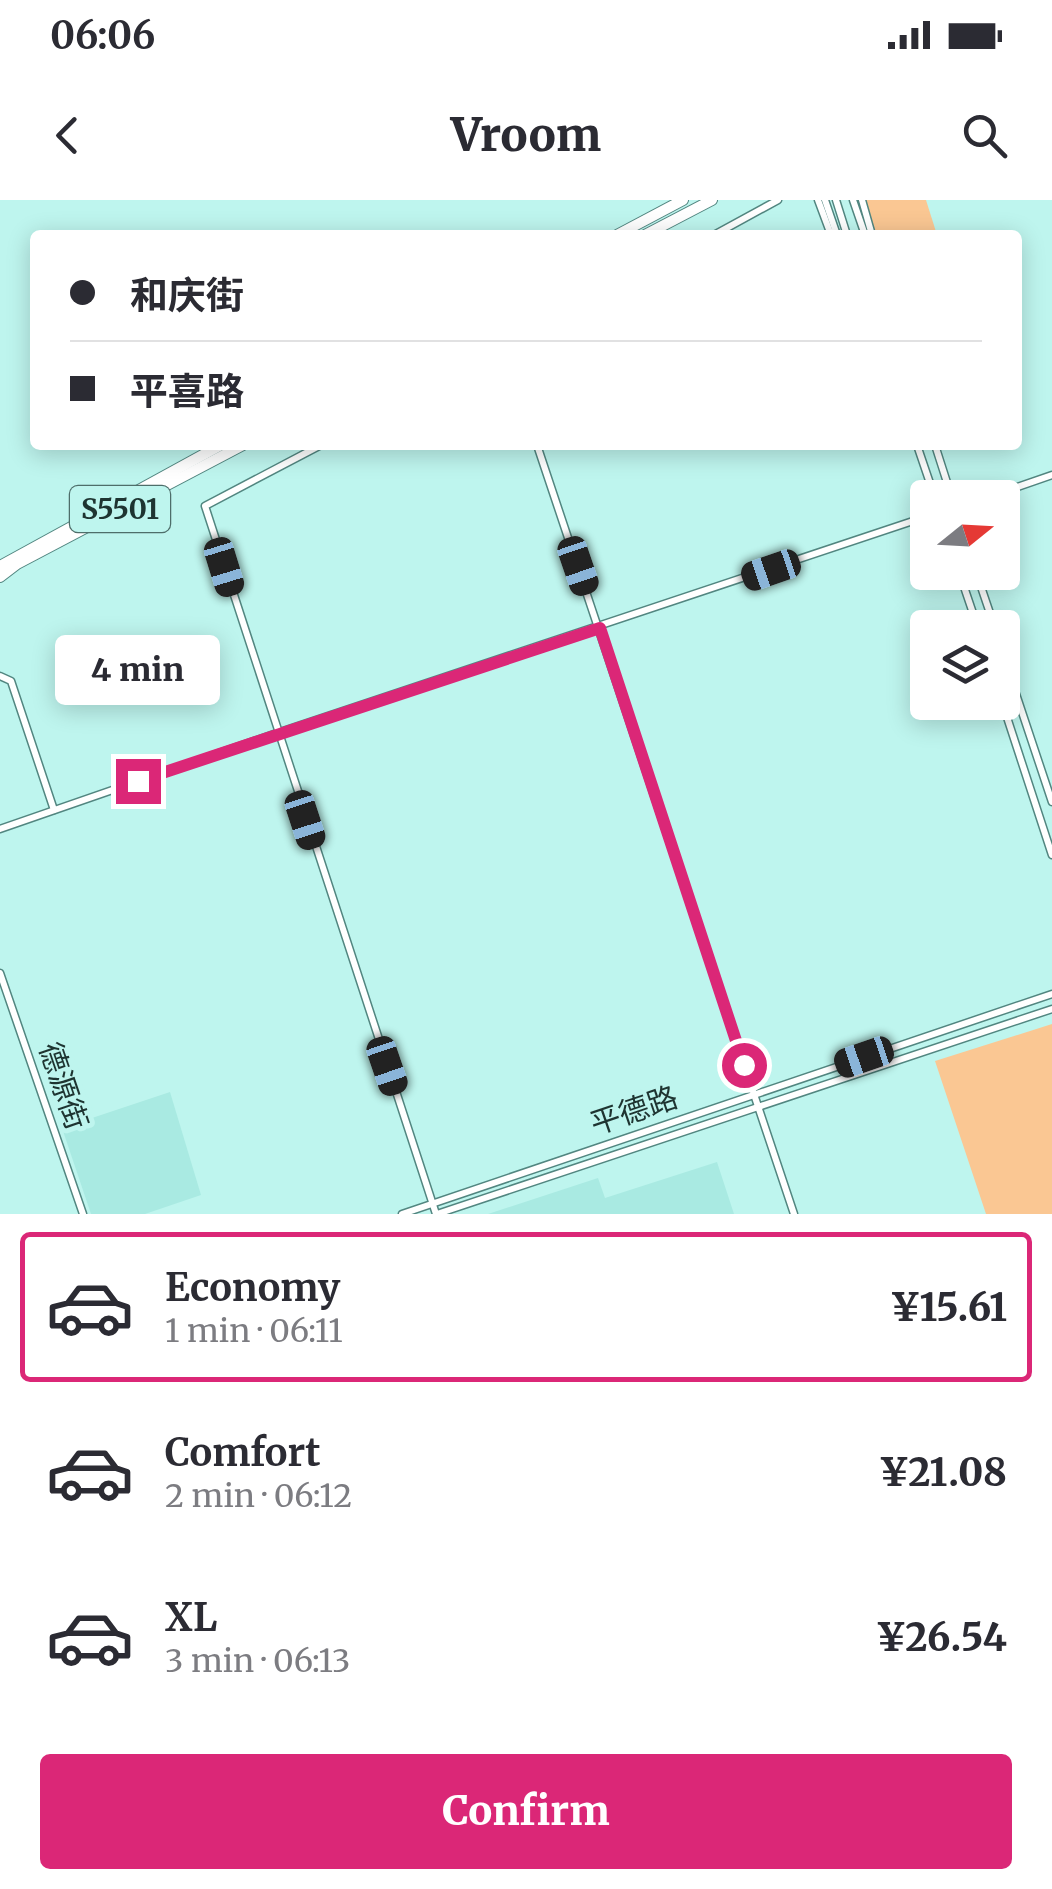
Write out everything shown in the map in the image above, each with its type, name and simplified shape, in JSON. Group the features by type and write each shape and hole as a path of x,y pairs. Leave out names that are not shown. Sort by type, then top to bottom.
{"highway":[{"path":"626,230 683,200"},
{"path":"655,230 712,200"},
{"name":"S5501","path":"0,566 212,450"},
{"name":"S5501","path":"0,577 17,564 233,450"}],"street":[{"path":"723,230 778,200"},
{"path":"822,200 832,230"},
{"path":"836,200 845,230"},
{"path":"854,200 867,230"},
{"path":"862,200 868,230"},
{"path":"312,450 205,506 436,1214"},
{"path":"539,450 794,1214"},
{"path":"918,450 928,480"},
{"path":"936,450 946,480"},
{"path":"1020,487 1052,476"},
{"path":"0,828 276,732 600,628 910,522"},
{"path":"0,676 11,681 54,810"},
{"path":"1020,706 1052,802"},
{"path":"1008,720 1052,855"},
{"name":"德源街","path":"0,972 83,1214"},
{"name":"平德路","path":"402,1214 1052,994"},
{"name":"平德路","path":"436,1214 1052,1009"}],"shaded area":[{"path":"865,200 926,200 935,230 874,230"},
{"path":"1052,1024 1052,1214 986,1214 935,1061"},
{"path":"170,1092 201,1195 145,1214 91,1214 62,1128"},
{"path":"717,1162 734,1214 488,1214 598,1178 605,1198"}],"route":[{"path":"138,781 276,732 600,628 744,1065"}]}
